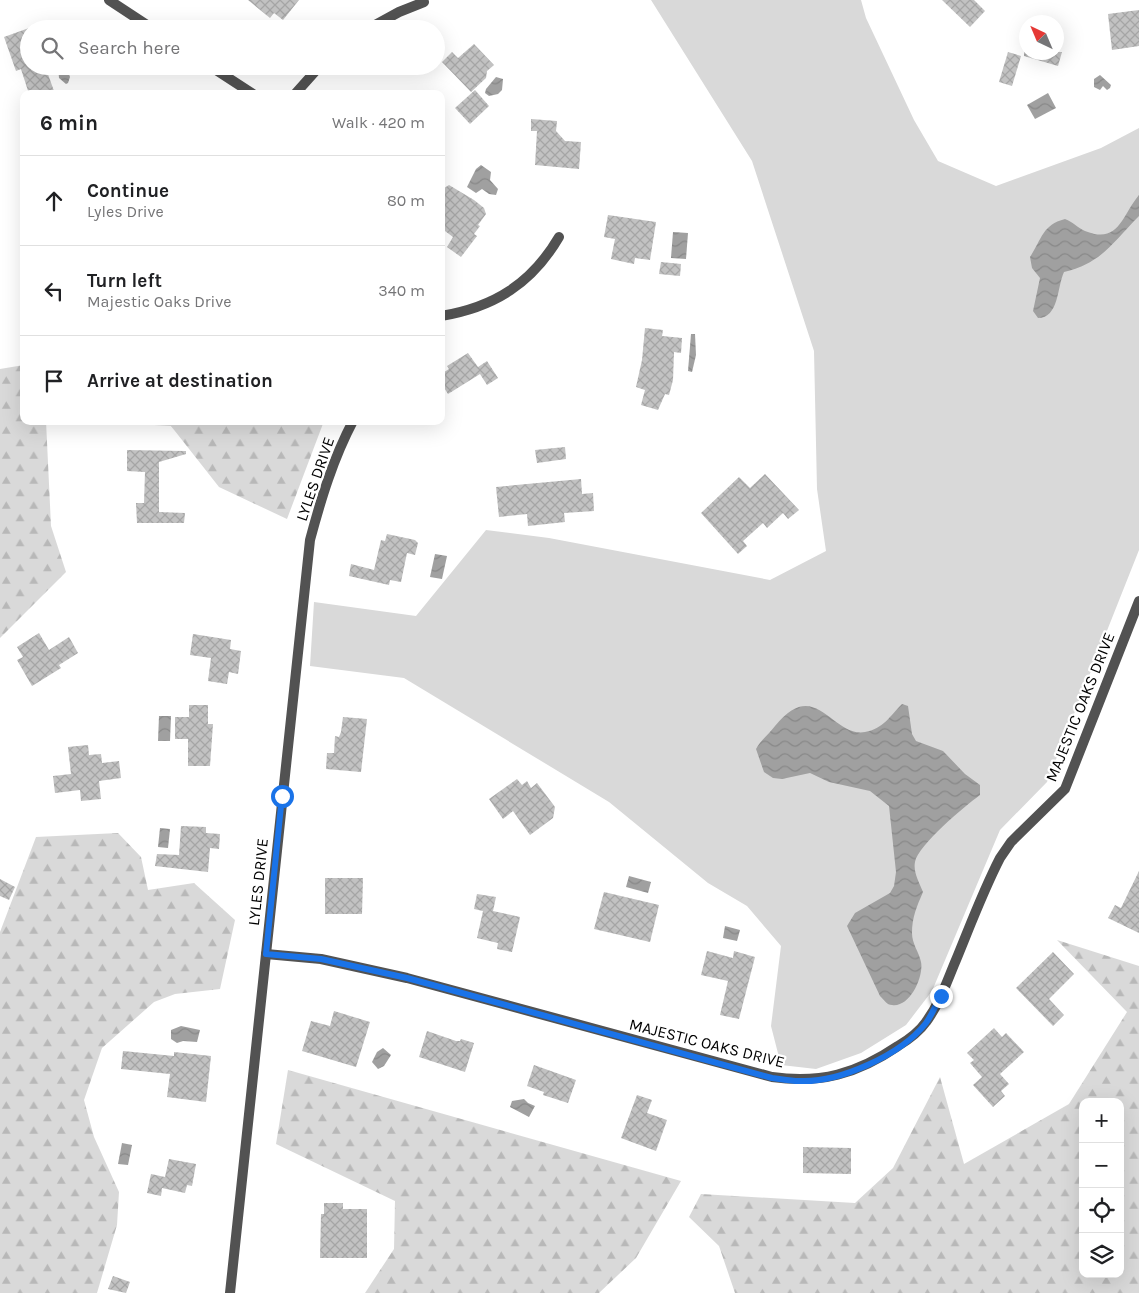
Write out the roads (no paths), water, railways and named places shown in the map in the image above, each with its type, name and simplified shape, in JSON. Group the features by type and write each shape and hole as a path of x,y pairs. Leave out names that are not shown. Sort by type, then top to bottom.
{"street":[{"path":"109,0 139,20"},
{"path":"384,20 424,2"},
{"path":"224,75 247,90"},
{"path":"299,90 312,75"},
{"path":"445,315 484,305 511,291 545,260 559,236"},
{"name":"LYLES DRIVE","path":"230,1293 310,540 323,490 351,425"},
{"name":"MAJESTIC OAKS DRIVE","path":"266,954 321,959 407,978 772,1078 800,1081 830,1077 858,1069 904,1042 926,1023 941,996 988,882 1000,858 1011,842 1065,788 1139,601"}],"water":[{"path":"59,75 69,75 70,77 66,84 59,78"},
{"path":"1100,75 1111,85 1107,90 1103,86 1100,90 1094,87 1094,79"},
{"path":"496,77 503,79 502,90 498,94 489,96 485,93 486,89"},
{"path":"1048,93 1056,108 1035,119 1027,105"},
{"path":"481,165 491,172 490,180 498,189 496,195 489,194 482,189 476,193 467,187 476,169"},
{"path":"1139,195 1139,216 1098,257 1077,268 1064,272 1054,307 1045,317 1038,318 1033,311 1040,278 1032,268 1030,257 1043,233 1052,225 1065,219 1085,231 1096,234 1105,234 1113,231"},
{"path":"673,232 688,233 686,259 671,258"},
{"path":"691,334 695,334 696,355 692,372 688,371"},
{"path":"435,554 447,556 442,579 430,577"},
{"path":"902,704 908,706 912,734 916,741 943,751 965,774 980,785 980,795 933,836 924,846 915,862 915,870 923,892 912,927 913,941 921,962 920,975 918,983 905,1002 899,1005 890,1005 880,996 847,926 855,913 890,893 894,886 896,872 889,806 870,791 829,782 810,773 782,779 773,778 764,772 756,749 789,712 802,706 813,707 853,731 865,732 881,725"},
{"path":"159,716 171,716 170,741 158,741"},
{"path":"160,828 170,829 168,848 158,847"},
{"path":"629,876 651,882 648,893 626,887"},
{"path":"725,926 740,930 737,941 723,938"},
{"path":"181,1026 200,1030 197,1042 183,1041 177,1043 171,1039 171,1030"},
{"path":"383,1048 391,1055 384,1066 378,1069 372,1062 377,1052"},
{"path":"524,1099 535,1106 529,1117 510,1107 512,1101"},
{"path":"122,1143 132,1145 128,1165 118,1164"}]}
